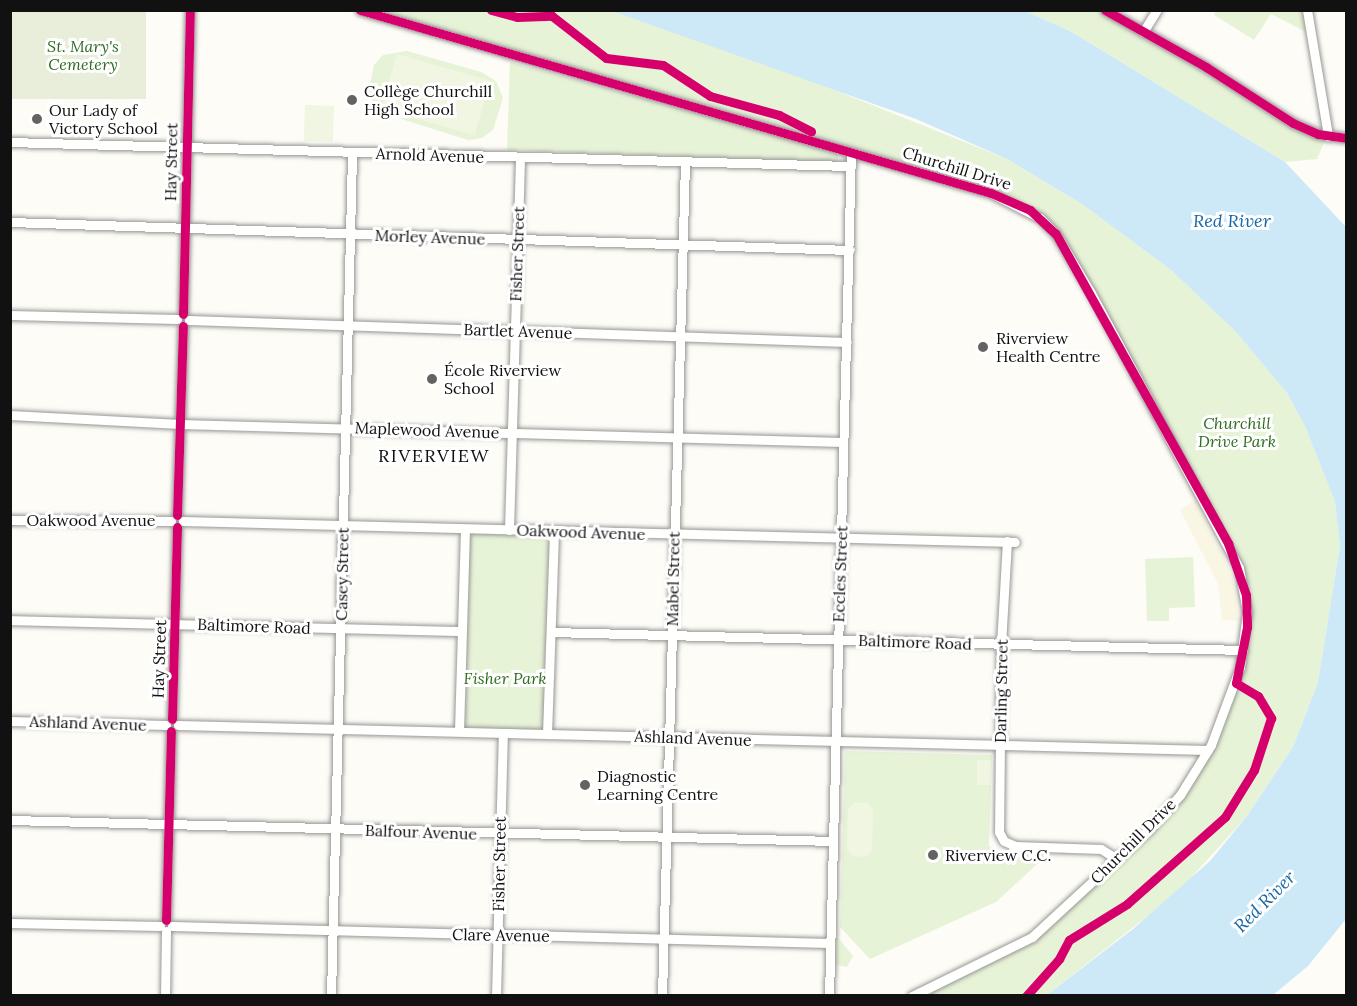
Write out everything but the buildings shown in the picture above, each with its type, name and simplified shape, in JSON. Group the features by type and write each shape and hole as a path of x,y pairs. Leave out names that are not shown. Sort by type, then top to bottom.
{"street":[{"name":"Hay Street","path":"165,996 190,10"},
{"name":"Churchill Drive","path":"360,10 1001,196 1030,210 1056,234 1228,543 1246,595 1243,650 1228,707 1208,750 1169,808 1117,859 1017,947 912,996"},
{"path":"1105,10 1293,123 1328,136 1347,138"},
{"path":"1143,32 1156,10"},
{"path":"1307,10 1328,136"},
{"name":"Arnold Avenue","path":"10,142 850,166"},
{"name":"Casey Street","path":"331,996 352,152"},
{"name":"Eccles Street","path":"829,996 851,153"},
{"name":"Fisher Street","path":"509,530 510,432 520,158"},
{"name":"Mabel Street","path":"662,996 685,163"},
{"name":"Morley Avenue","path":"10,222 518,241 850,250"},
{"name":"Bartlet Avenue","path":"10,315 847,342"},
{"name":"Maplewood Avenue","path":"10,415 180,424 843,442"},
{"name":"Oakwood Avenue","path":"10,520 177,521 1011,542"},
{"path":"459,731 465,529"},
{"path":"547,734 554,531"},
{"name":"Darling Street","path":"1011,542 1001,644 999,832 1004,841 1015,846 1101,849 1117,859"},
{"name":"Baltimore Road","path":"10,620 462,631"},
{"name":"Baltimore Road","path":"551,632 1243,650"},
{"name":"Ashland Avenue","path":"10,721 1208,750"},
{"name":"Fisher Street","path":"496,996 503,733"},
{"name":"Balfour Avenue","path":"10,820 334,828 500,835 832,841"},
{"name":"Clare Avenue","path":"10,923 829,943"}],"shaded area":[{"path":"1195,500 1232,574 1239,621 1222,620 1218,584 1180,510"}],"green space":[{"name":"St. Mary's Cemetery","path":"11,10 146,10 146,99 11,99"},
{"path":"1216,10 1303,11 1306,32 1271,14 1254,40 1214,15"},
{"name":"Churchill Drive Park","path":"360,11 612,11 782,69 1007,159 1082,204 1171,270 1236,332 1287,393 1305,426 1335,502 1340,546 1318,682 1293,747 1247,816 1178,892 1047,995 912,995 1017,947 1149,829 1208,750 1243,650 1243,582 1067,251 1020,204"},
{"path":"1025,11 1105,11 1293,123 1327,136 1317,159 1285,162 1070,31"},
{"path":"407,51 481,72 496,81 503,98 493,130 482,138 468,140 379,112 368,94 374,65 383,55"},
{"path":"397,54 490,81 475,136 381,109"},
{"path":"510,62 828,149 838,154 838,163 507,150"},
{"path":"305,105 334,106 333,142 304,141"},
{"name":"Fisher Park","path":"469,534 549,535 546,730 466,729"},
{"path":"1193,557 1195,607 1169,608 1169,621 1147,621 1145,559"},
{"name":"Riverview C.C.","path":"845,751 992,755 989,846 1002,855 1047,855 996,902 870,959 840,927"},
{"path":"977,760 991,760 991,785 977,785"},
{"path":"854,803 867,803 873,809 872,851 866,857 853,856 847,850 848,809"},
{"path":"836,935 853,956 847,967 835,965"}],"water":[{"name":"Red River","path":"612,11 1025,11 1070,31 1285,162 1346,227 1346,919 1308,966 1273,995 1047,995 1133,929 1210,861 1247,816 1293,747 1318,682 1340,546 1335,502 1305,426 1287,393 1236,332 1171,270 1082,204 1007,159 916,119"}],"cycle path":[{"path":"183,314 190,10"},
{"path":"360,10 991,193 1030,210 1056,234 1228,543 1246,595 1247,627 1236,683 1258,696 1271,718 1254,770 1225,817 1127,904 1069,940 1059,959 1026,996"},
{"path":"491,10 517,17 552,16 606,58 663,65 710,96 779,115 811,131"},
{"path":"1105,10 1206,67 1293,123 1318,134 1346,138"},
{"path":"177,515 183,326"},
{"path":"172,719 177,527"},
{"path":"166,920 171,731"}],"place":[{"name":"Collège Churchill High School","path":"352,100"},
{"name":"Our Lady of Victory School","path":"37,119"},
{"name":"Riverview Health Centre","path":"983,347"},
{"name":"École Riverview School","path":"432,379"},
{"name":"Diagnostic Learning Centre","path":"585,785"},
{"name":"Riverview C.C.","path":"933,855"}],"district":[{"name":"RIVERVIEW","path":"434,456"}]}
